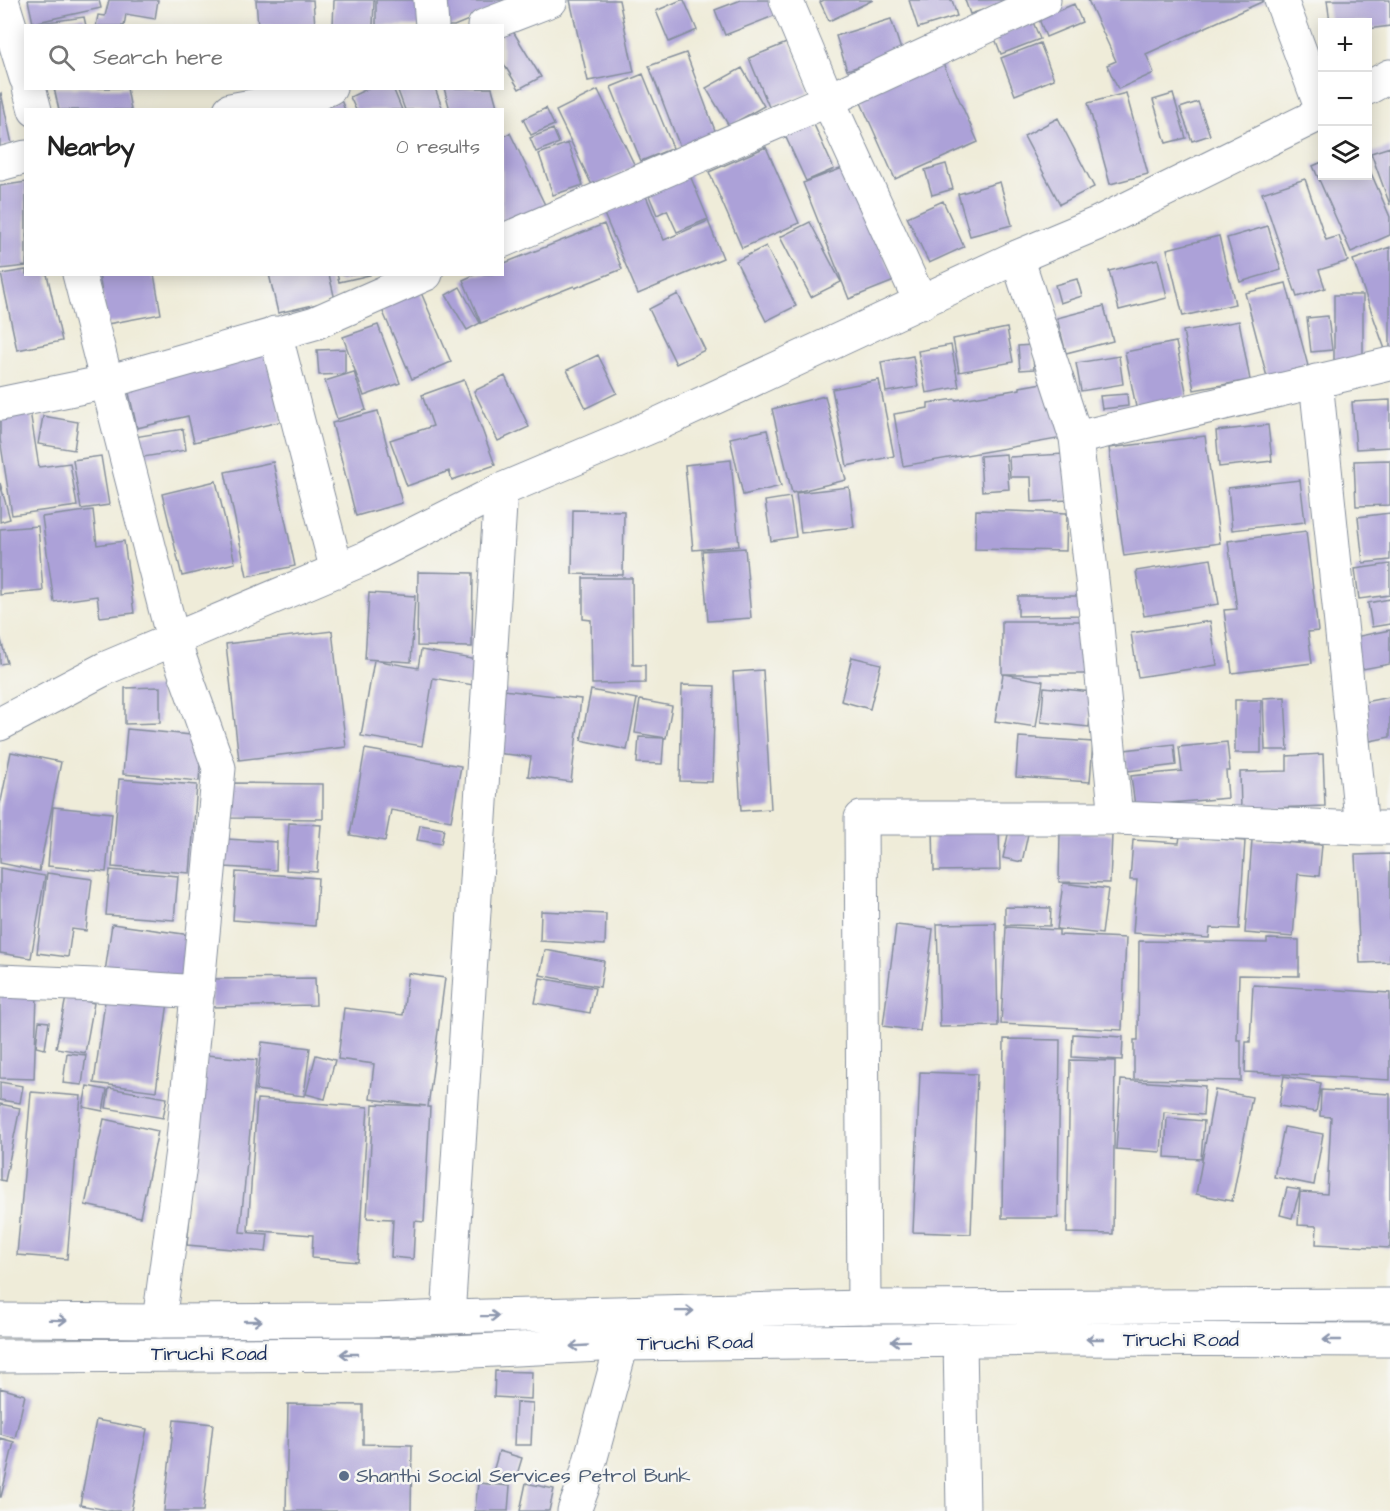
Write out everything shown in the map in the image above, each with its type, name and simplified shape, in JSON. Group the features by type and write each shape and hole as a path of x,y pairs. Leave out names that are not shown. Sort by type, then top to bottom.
{"main road":[{"path":"2,0 24,72"},
{"path":"430,0 432,24"},
{"path":"489,24 551,0"},
{"path":"786,0 828,100 921,303"},
{"path":"504,240 828,100 1044,0"},
{"path":"1281,0 1318,99"},
{"path":"1372,86 1390,76"},
{"path":"29,90 34,108"},
{"path":"241,108 317,94 326,90"},
{"path":"0,724 106,668 366,558 501,490 662,422 1017,257 1096,224 1318,114"},
{"path":"0,164 24,158"},
{"path":"1017,257 1076,438 1116,818"},
{"path":"80,276 173,639 219,768 182,1150 159,1321"},
{"path":"0,404 106,382 315,323 421,276"},
{"path":"275,333 337,571"},
{"path":"1076,438 1390,364"},
{"path":"864,1307 861,818 1116,818 1376,828 1316,381"},
{"path":"448,1317 501,490"},
{"path":"0,981 198,992"},
{"name":"Tiruchi Road","path":"0,1320 373,1320 864,1307 1390,1305"},
{"path":"960,1340 963,1511"},
{"name":"Tiruchi Road","path":"0,1356 408,1354 622,1344 960,1340 1390,1340"},
{"path":"574,1511 583,1487 622,1344"}],"building":[{"path":"28,0 99,0 101,8 33,23"},
{"path":"109,0 158,0 155,19 126,14 124,24 96,24 98,15 105,16"},
{"path":"256,0 313,0 315,24 258,24"},
{"path":"334,0 374,0 373,24 333,24"},
{"path":"376,0 422,0 422,24 376,24"},
{"path":"444,0 517,0 459,24 446,24"},
{"path":"570,0 619,0 634,72 588,81"},
{"path":"684,0 697,30 669,42 656,11"},
{"path":"741,0 770,0 776,15 725,35 715,10"},
{"path":"824,0 873,0 829,21 820,2"},
{"path":"909,0 952,0 957,16 918,28"},
{"path":"965,0 1012,0 1012,1 970,14"},
{"path":"1088,0 1266,0 1146,54 1154,73 1118,89 1107,65 1116,61"},
{"path":"1327,0 1390,0 1390,26 1372,28 1372,18 1329,18"},
{"path":"1074,4 1082,22 1046,37 1039,19"},
{"path":"84,17 86,24 40,24"},
{"path":"891,19 902,53 847,70 836,36"},
{"path":"1033,22 1040,39 1001,54 994,36"},
{"path":"511,28 541,77 519,89 504,64 504,32"},
{"path":"789,42 808,92 769,107 749,58"},
{"path":"1040,43 1054,79 1015,95 1001,58"},
{"path":"686,53 716,133 680,147 649,66"},
{"path":"941,59 978,142 895,179 858,96"},
{"path":"742,68 764,106 729,126 706,88"},
{"path":"643,74 673,148 641,161 611,87"},
{"path":"54,90 127,90 131,108 59,108"},
{"path":"365,90 394,90 401,108 355,108 350,97"},
{"path":"398,90 436,90 442,108 404,108"},
{"path":"445,90 493,90 497,108 449,108"},
{"path":"598,90 635,166 593,187 556,111"},
{"path":"1126,93 1148,174 1110,184 1088,103"},
{"path":"0,94 12,144 0,147"},
{"path":"1173,94 1186,138 1166,143 1153,100"},
{"path":"341,100 344,108 321,108"},
{"path":"1198,102 1210,135 1192,141 1180,108"},
{"path":"546,108 554,125 531,135 523,119"},
{"path":"811,118 834,169 806,181 783,131"},
{"path":"1058,118 1094,187 1060,204 1024,136"},
{"path":"553,129 559,143 536,152 530,138"},
{"path":"510,133 546,207 505,227 504,225 504,136"},
{"path":"568,143 583,185 553,195 539,154"},
{"path":"766,147 799,223 742,248 709,172"},
{"path":"1390,147 1390,205 1372,156 1372,153"},
{"path":"946,164 953,189 932,195 925,170"},
{"path":"1318,164 1318,177 1313,166"},
{"path":"848,166 894,281 849,299 803,183"},
{"path":"689,173 708,219 677,232 667,210 657,215 647,191"},
{"path":"1372,175 1390,217 1390,235 1351,252 1319,180 1372,180"},
{"path":"1305,179 1326,240 1339,236 1348,261 1319,270 1325,288 1297,297 1262,193"},
{"path":"24,182 24,266 0,269 0,186"},
{"path":"1000,182 1012,225 970,236 958,194"},
{"path":"646,196 664,240 708,221 723,258 638,294 604,214"},
{"path":"943,201 964,247 929,263 907,217"},
{"path":"810,222 841,282 811,297 780,237"},
{"path":"604,224 622,269 481,323 463,280 472,276 504,276 504,263"},
{"path":"1268,226 1281,270 1240,282 1227,238"},
{"path":"1219,236 1235,304 1183,316 1167,249"},
{"path":"766,246 796,306 766,321 736,261"},
{"path":"1390,247 1390,351 1386,352 1353,260"},
{"path":"1158,259 1167,298 1119,310 1109,271"},
{"path":"24,270 24,276 47,276 62,341 17,350 1,274"},
{"path":"99,276 154,276 161,314 107,324"},
{"path":"269,276 329,276 335,300 278,313"},
{"path":"338,276 366,276 339,282"},
{"path":"1077,279 1082,296 1060,303 1055,285"},
{"path":"1286,283 1308,366 1267,377 1245,293"},
{"path":"460,287 480,323 467,330 446,295"},
{"path":"419,288 451,362 412,379 380,305"},
{"path":"678,294 705,350 676,364 649,309"},
{"path":"1334,295 1363,295 1363,364 1334,364"},
{"path":"1104,306 1113,341 1066,353 1057,318"},
{"path":"1328,316 1332,350 1311,352 1307,318"},
{"path":"1239,321 1250,380 1194,390 1183,331"},
{"path":"378,325 400,383 364,396 343,337"},
{"path":"1007,328 1013,362 959,372 953,339"},
{"path":"1176,342 1187,396 1136,407 1125,352"},
{"path":"951,345 959,387 926,393 918,351"},
{"path":"1032,345 1034,369 1020,370 1018,346"},
{"path":"265,348 283,421 194,442 188,416 137,428 126,380"},
{"path":"345,349 345,374 319,375 317,350"},
{"path":"598,355 617,393 586,408 567,370"},
{"path":"913,356 918,387 886,392 881,362"},
{"path":"1119,356 1123,384 1081,391 1076,363"},
{"path":"354,372 366,410 337,419 325,381"},
{"path":"505,376 529,427 498,441 474,391"},
{"path":"464,380 495,465 452,480 449,471 407,486 390,440 433,426 422,395"},
{"path":"879,380 894,456 847,466 832,389"},
{"path":"1053,381 1063,438 903,466 894,414 928,408 928,403 1020,389 1020,387"},
{"path":"1127,394 1128,406 1102,409 1100,396"},
{"path":"825,396 846,480 792,493 772,409"},
{"path":"1390,400 1390,447 1356,449 1352,402"},
{"path":"30,411 39,467 70,463 77,506 12,515 0,439 0,415"},
{"path":"378,411 402,503 356,516 332,423"},
{"path":"43,416 78,422 74,450 38,444"},
{"path":"1268,425 1272,461 1219,467 1216,431"},
{"path":"183,429 186,450 138,458 134,437"},
{"path":"767,430 781,486 743,495 730,438"},
{"path":"1205,436 1220,543 1124,556 1109,448"},
{"path":"1006,454 1009,489 982,491 980,456"},
{"path":"1065,454 1068,500 1032,502 1031,477 1010,477 1009,457"},
{"path":"101,456 109,505 81,509 73,460"},
{"path":"731,460 739,546 693,550 685,465"},
{"path":"1390,460 1390,505 1356,506 1354,461"},
{"path":"273,462 295,566 247,576 225,472"},
{"path":"1300,480 1305,522 1232,530 1228,488"},
{"path":"216,481 235,563 182,576 162,494"},
{"path":"0,483 10,519 0,522"},
{"path":"849,487 854,527 801,533 796,493"},
{"path":"790,497 796,537 771,541 765,501"},
{"path":"93,510 97,545 124,541 134,613 100,617 97,596 54,602 42,517"},
{"path":"573,510 624,511 623,575 572,574"},
{"path":"976,510 1067,513 1066,551 975,549"},
{"path":"1390,513 1390,560 1363,563 1358,517"},
{"path":"38,526 43,591 0,595 0,529"},
{"path":"1306,531 1318,631 1308,632 1312,663 1232,673 1224,610 1237,609 1228,541"},
{"path":"745,548 751,618 708,621 702,551"},
{"path":"1211,559 1219,604 1144,616 1136,571"},
{"path":"1390,564 1390,595 1359,599 1355,569"},
{"path":"418,572 473,573 472,647 417,646"},
{"path":"583,578 632,578 633,665 645,665 645,683 592,684 591,620 583,619"},
{"path":"369,593 415,596 411,662 365,659"},
{"path":"1018,596 1085,596 1085,615 1018,616"},
{"path":"1390,599 1390,624 1372,627 1368,603"},
{"path":"1002,621 1092,621 1091,674 1002,674"},
{"path":"1210,621 1217,665 1138,677 1131,633"},
{"path":"1390,630 1390,664 1352,671 1345,639"},
{"path":"332,631 346,747 239,760 226,644"},
{"path":"0,636 7,663 0,664"},
{"path":"421,650 478,660 473,685 433,678 422,746 361,736 374,660 418,668"},
{"path":"852,657 881,664 870,709 841,701"},
{"path":"763,670 771,809 741,811 733,672"},
{"path":"1003,674 1043,681 1036,727 995,721"},
{"path":"682,685 715,686 712,782 680,781"},
{"path":"160,687 160,723 125,724 125,688"},
{"path":"1044,687 1092,692 1089,727 1041,722"},
{"path":"495,689 581,699 571,782 528,776 531,757 487,752"},
{"path":"591,690 637,699 627,750 581,740"},
{"path":"1285,697 1288,750 1265,750 1263,698"},
{"path":"1390,697 1390,737 1370,741 1364,702"},
{"path":"640,700 672,706 666,738 635,733"},
{"path":"1235,700 1261,700 1261,753 1235,753"},
{"path":"127,729 202,736 199,781 123,774"},
{"path":"639,737 664,738 662,764 637,763"},
{"path":"1019,737 1093,742 1090,782 1016,777"},
{"path":"1227,742 1230,771 1226,771 1228,798 1135,806 1131,776 1182,771 1179,747"},
{"path":"1174,744 1176,765 1128,771 1125,750"},
{"path":"365,749 461,766 451,821 391,810 385,841 350,835"},
{"path":"11,752 61,762 39,871 0,863 0,806"},
{"path":"1323,754 1325,806 1241,809 1240,772 1287,771 1287,756"},
{"path":"119,779 197,785 190,873 112,867"},
{"path":"230,783 323,784 323,819 230,818"},
{"path":"53,807 112,813 106,872 48,866"},
{"path":"289,823 321,825 317,872 286,870"},
{"path":"420,825 444,829 441,844 417,840"},
{"path":"999,827 1000,870 934,871 933,828"},
{"path":"1009,830 1028,834 1022,862 1003,858"},
{"path":"1060,832 1112,834 1110,883 1059,882"},
{"path":"1180,836 1245,841 1239,929 1210,928 1209,938 1133,933 1137,880 1130,880 1133,840 1179,843"},
{"path":"226,839 277,842 276,870 225,867"},
{"path":"1252,840 1322,845 1319,876 1298,874 1293,937 1245,933"},
{"path":"1390,854 1390,962 1360,963 1355,855"},
{"path":"0,868 45,876 31,958 0,953"},
{"path":"110,870 178,876 174,920 106,915"},
{"path":"236,872 318,878 315,926 233,920"},
{"path":"47,873 92,879 86,931 72,929 68,957 37,953"},
{"path":"1063,883 1108,889 1102,934 1057,929"},
{"path":"1005,907 1051,908 1050,926 1005,925"},
{"path":"541,911 606,914 605,945 540,941"},
{"path":"996,923 998,1026 940,1027 937,924"},
{"path":"112,924 190,935 183,983 105,972"},
{"path":"896,925 933,929 920,1031 883,1026"},
{"path":"1006,927 1059,930 1059,935 1126,938 1122,1030 1001,1024"},
{"path":"1267,939 1299,940 1299,976 1239,975 1237,1040 1241,1040 1241,1081 1134,1079 1134,1040 1138,1040 1139,941 1267,943"},
{"path":"545,950 604,961 600,987 540,975"},
{"path":"408,973 445,978 428,1107 430,1107 424,1222 415,1221 413,1259 391,1257 393,1219 367,1218 373,1104 426,1106 370,1099 374,1064 338,1059 344,1008 403,1015"},
{"path":"315,978 316,1005 211,1007 211,979"},
{"path":"540,978 595,988 590,1013 535,1003"},
{"path":"1253,985 1390,993 1390,1080 1245,1072 1246,1042 1250,1042"},
{"path":"0,994 37,996 34,1079 0,1078"},
{"path":"106,994 168,1002 156,1091 94,1083"},
{"path":"66,997 94,1003 85,1053 56,1048"},
{"path":"39,1021 49,1022 45,1049 36,1047"},
{"path":"1073,1034 1123,1037 1122,1060 1072,1057"},
{"path":"1004,1039 1060,1040 1058,1218 1002,1218"},
{"path":"262,1042 310,1048 304,1096 256,1090"},
{"path":"67,1053 86,1055 82,1085 63,1083"},
{"path":"206,1055 257,1060 240,1232 268,1234 266,1252 187,1245"},
{"path":"316,1055 335,1060 325,1099 306,1094"},
{"path":"1070,1060 1115,1061 1113,1234 1067,1233"},
{"path":"920,1072 977,1074 971,1234 913,1232"},
{"path":"1284,1076 1321,1083 1316,1112 1279,1106"},
{"path":"1121,1080 1205,1086 1203,1115 1164,1112 1161,1152 1116,1149"},
{"path":"0,1082 23,1086 20,1103 0,1100"},
{"path":"87,1086 107,1090 103,1111 83,1107"},
{"path":"109,1088 167,1098 163,1118 106,1108"},
{"path":"1215,1090 1252,1097 1232,1201 1196,1194"},
{"path":"1321,1090 1390,1094 1390,1248 1316,1244 1317,1226 1298,1225 1300,1192 1327,1194 1331,1117 1320,1116"},
{"path":"31,1092 81,1096 67,1259 17,1255"},
{"path":"257,1099 368,1107 358,1262 312,1258 313,1235 248,1230"},
{"path":"0,1104 20,1108 5,1181 0,1180"},
{"path":"1167,1118 1204,1121 1201,1159 1165,1157"},
{"path":"104,1119 158,1131 140,1217 85,1205"},
{"path":"1284,1127 1323,1134 1314,1185 1274,1177"},
{"path":"1287,1188 1300,1190 1292,1218 1280,1215"},
{"path":"495,1371 532,1372 531,1399 494,1397"},
{"path":"0,1388 25,1395 15,1438 0,1434"},
{"path":"516,1402 533,1403 531,1445 514,1445"},
{"path":"288,1404 363,1405 363,1444 412,1445 411,1511 286,1511"},
{"path":"96,1420 147,1429 131,1511 112,1511 80,1505"},
{"path":"174,1420 213,1424 203,1511 164,1511"},
{"path":"0,1438 14,1442 1,1497 0,1497"},
{"path":"499,1451 522,1458 516,1478 493,1472"},
{"path":"478,1483 510,1486 508,1511 475,1511"},
{"path":"526,1483 554,1489 549,1511 520,1511"}],"place":[{"name":"Shanthi Social Services Petrol Bunk","path":"344,1476"}]}
